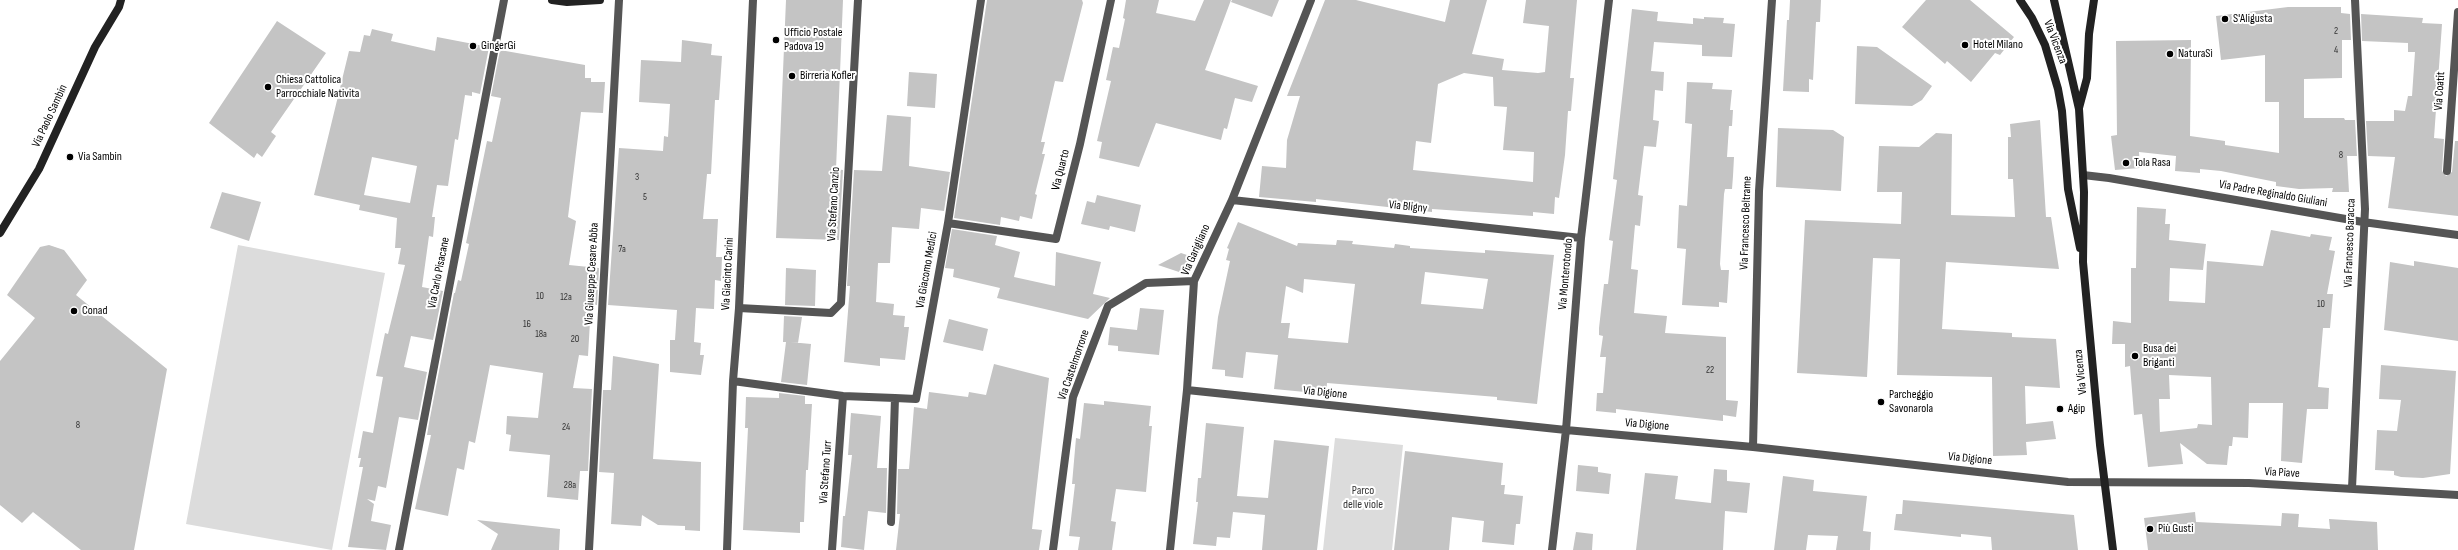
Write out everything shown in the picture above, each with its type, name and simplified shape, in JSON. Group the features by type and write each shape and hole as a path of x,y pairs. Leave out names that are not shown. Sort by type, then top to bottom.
{"main road":[{"name":"Via Paolo Sambin","path":"0,233 39,169 95,47 120,4 128,0"},
{"path":"552,0 567,2 600,0"},
{"name":"Via Vicenza","path":"2020,0 2032,18 2045,45 2058,89 2062,111 2068,189 2083,262"},
{"name":"Via Vicenza","path":"2054,0 2078,109 2083,175 2083,262 2113,550"},
{"name":"Via Vicenza","path":"2078,109 2087,78 2089,34 2094,0"}],"street":[{"name":"Via Carlo Pisacane","path":"399,550 504,0"},
{"name":"Via Giuseppe Cesare Abba","path":"588,550 619,0"},
{"name":"Via Giacinto Carini","path":"727,550 733,381 739,308 753,0"},
{"name":"Via Stefano Canzio","path":"739,308 831,313 841,303 858,0"},
{"name":"Via Giacomo Medici","path":"895,398 916,399 948,223 981,0"},
{"name":"Via Quarto","path":"948,223 1056,239 1080,144 1111,0"},
{"name":"Via Garigliano","path":"1170,550 1187,390 1194,281 1232,200 1311,0"},
{"name":"Via Monterotondo","path":"1552,550 1566,430 1581,238 1609,0"},
{"name":"Via Francesco Beltrame","path":"1752,447 1759,191 1772,0"},
{"name":"Via Francesco Baracca","path":"2352,488 2363,222 2365,209 2355,0"},
{"name":"Via Coatit","path":"2447,171 2458,12"},
{"name":"Via Padre Reginaldo Giuliani","path":"2083,175 2109,178 2363,222 2458,235"},
{"name":"Via Bligny","path":"1232,200 1581,238"},
{"name":"Via Castelmorrone","path":"1053,550 1073,397 1108,306 1146,282 1194,281"},
{"path":"733,381 843,396 895,398 891,522"},
{"name":"Via Digione","path":"1187,390 1566,430 1752,447 2068,482 2105,483"},
{"name":"Via Stefano Turr","path":"832,550 843,396"},
{"name":"Via Piave","path":"2105,483 2249,483 2458,495"}],"green space":[{"path":"238,245 385,273 332,550 186,524"},
{"name":"Parco delle viole","path":"1335,438 1403,445 1392,550 1323,550"}],"building":[{"path":"786,0 843,0 836,169 843,170 839,240 776,238"},
{"path":"987,0 1082,0 1083,3 1063,82 1055,81 1041,142 1045,142 1042,154 1045,154 1035,194 1037,195 1032,219 1020,216 1019,221 1001,217 1000,225 954,218"},
{"path":"1126,0 1159,0 1156,13 1195,21 1204,0 1231,0 1205,70 1258,86 1252,102 1235,98 1227,129 1224,128 1221,140 1156,123 1139,167 1099,158 1102,142 1097,141 1111,81 1106,80 1113,47 1119,48 1125,19 1123,18"},
{"path":"1232,0 1279,0 1272,17 1231,2"},
{"path":"1325,0 1356,0 1445,22 1450,0 1487,0 1472,54 1504,59 1502,70 1538,73 1545,72 1549,26 1523,23 1526,0 1577,0 1570,78 1574,78 1571,111 1568,111 1565,155 1559,198 1555,197 1554,214 1533,212 1533,216 1432,209 1432,212 1316,199 1316,202 1259,197 1262,166 1286,168 1287,140 1300,96 1287,96","holes":["1464,73 1493,77 1494,106 1507,107 1503,150 1534,152 1533,182 1413,170 1416,141 1431,143 1438,84"]},
{"path":"1790,0 1821,0 1820,22 1816,22 1813,80 1809,79 1809,92 1783,91 1787,20 1789,20"},
{"name":"Hotel Milano","path":"1926,0 1970,0 2014,37 2000,55 1995,53 1971,82 1947,61 1945,64 1902,27"},
{"path":"2288,7 2341,7 2341,13 2350,14 2351,40 2342,40 2342,78 2304,79 2304,118 2344,118 2345,120 2355,120 2357,156 2347,156 2349,192 2332,192 2333,188 2299,189 2276,186 2276,182 2221,171 2200,169 2200,173 2175,171 2176,156 2139,152 2140,168 2115,170 2111,136 2117,135 2116,41 2191,40 2190,136 2225,141 2225,145 2279,153 2279,102 2265,102 2265,55 2221,60 2216,16"},
{"path":"1632,9 1658,12 1657,21 1693,24 1693,18 1704,19 1704,17 1724,18 1723,23 1735,24 1732,57 1702,56 1702,45 1654,42 1651,71 1664,72 1663,91 1655,90 1653,120 1659,121 1656,147 1644,146 1638,195 1643,196 1640,226 1635,225 1631,269 1638,270 1634,313 1667,316 1665,333 1726,337 1726,400 1738,401 1736,417 1723,415 1723,421 1616,409 1616,413 1596,411 1597,393 1603,393 1606,357 1600,357 1603,336 1599,335 1599,328 1604,284 1608,284 1613,241 1609,240 1617,180 1613,179"},
{"path":"2361,14 2423,18 2422,23 2442,24 2434,138 2444,139 2442,171 2446,176 2452,172 2455,141 2458,141 2458,216 2388,208 2395,157 2368,156 2366,121 2394,121 2394,110 2405,111 2408,96 2412,96 2415,52 2408,52 2408,43 2362,41"},
{"name":"Chiesa Cattolica Parrocchiale Nativita","path":"277,21 326,53 271,132 276,136 262,157 257,153 254,158 209,123"},
{"path":"372,29 393,34 391,41 435,51 437,37 489,47 480,94 472,92 472,96 465,95 458,140 455,139 448,186 437,185 432,217 435,217 433,237 429,236 422,287 443,291 433,340 411,336 404,367 427,372 418,420 399,417 386,488 378,486 375,501 367,499 374,504 371,521 391,525 386,550 348,547 363,467 359,467 361,458 358,458 363,431 373,433 383,377 376,376 385,333 388,334 405,265 398,264 401,248 395,248 397,218 359,210 360,205 314,195 349,51 360,52 364,35 370,36","holes":["372,157 417,166 410,203 364,195"]},
{"path":"682,40 712,44 711,55 722,56 719,100 715,100 711,174 707,174 703,219 718,219 716,257 722,257 721,281 715,280 714,309 696,308 694,342 701,343 700,355 704,355 701,375 670,372 670,340 675,340 677,310 608,305 619,148 663,151 664,136 668,137 670,104 639,102 641,60 681,62"},
{"path":"1857,46 1877,47 1932,86 1922,100 1912,106 1855,104"},
{"path":"500,50 585,65 585,78 591,78 591,82 605,82 603,113 581,112 568,217 576,221 569,265 599,268 597,305 591,304 588,356 579,355 573,388 592,389 588,471 580,471 578,500 547,497 550,455 509,451 511,435 506,434 507,416 538,418 543,373 490,365 475,443 469,441 464,470 457,468 448,516 415,509 431,435 427,435 454,293 458,280 461,281 469,244 466,243 487,141 492,142 501,98 491,96"},
{"path":"909,72 937,74 935,108 907,106"},
{"path":"1687,82 1713,83 1712,89 1732,90 1730,110 1733,110 1732,126 1729,126 1727,157 1734,157 1733,176 1732,189 1725,189 1724,194 1720,264 1721,270 1729,270 1727,303 1719,302 1719,307 1682,305 1686,249 1677,248 1679,205 1687,206 1692,124 1685,123"},
{"path":"887,115 911,117 909,166 950,172 944,211 921,208 919,229 892,227 890,263 878,263 876,302 894,304 893,315 905,316 904,327 909,327 905,360 880,358 880,366 844,362 850,286 847,286 854,170 882,171"},
{"path":"2040,120 2046,217 2051,217 2059,269 1946,262 1942,329 2012,333 2012,337 2056,339 2060,388 2025,386 2026,424 2053,421 2056,439 2026,442 2027,455 1993,456 1992,377 1897,375 1900,259 1873,258 1867,377 1797,373 1805,220 1901,224 1902,192 1877,192 1879,146 1919,147 1936,133 1952,134 1951,215 2015,217 2013,179 2008,179 2008,137 2011,137 2010,124"},
{"path":"1778,128 1833,130 1844,137 1841,191 1776,187"},
{"path":"222,192 261,202 249,241 210,228"},
{"path":"1097,195 1141,205 1135,232 1110,226 1109,230 1081,224 1087,201 1095,203"},
{"path":"2137,207 2166,209 2165,224 2170,224 2169,240 2206,244 2203,270 2170,268 2169,301 2205,303 2207,261 2263,266 2271,230 2310,237 2311,234 2332,237 2329,250 2335,251 2327,294 2333,294 2330,328 2323,328 2318,387 2329,388 2328,409 2307,409 2302,463 2281,461 2283,403 2249,403 2248,438 2233,437 2232,446 2229,446 2227,465 2207,464 2180,443 2183,464 2148,467 2142,414 2134,415 2130,366 2125,367 2125,344 2112,344 2113,321 2131,323 2131,268 2136,268","holes":["2169,375 2211,377 2212,425 2198,424 2197,428 2160,432 2159,399 2170,399"]},
{"path":"1238,222 1297,246 1298,243 1336,245 1337,240 1353,241 1352,244 1394,248 1395,244 1410,246 1410,248 1485,253 1485,250 1554,255 1537,404 1497,400 1497,397 1327,383 1326,394 1274,389 1278,355 1246,352 1243,378 1225,376 1225,370 1212,369 1218,317 1230,261 1226,260 1229,249 1227,248","holes":["1425,272 1488,279 1483,309 1421,304","1304,279 1355,284 1348,343 1288,338 1290,323 1281,323 1286,286 1303,293"]},
{"path":"952,229 997,236 995,245 1020,252 1014,277 1055,286 1056,252 1101,262 1093,294 1110,298 1088,319 997,298 1000,288 953,277 954,269 945,268"},
{"path":"49,245 64,250 87,280 76,295 167,369 134,550 81,550 33,512 22,523 0,505 0,361 35,318 7,295 40,247"},
{"path":"1181,253 1193,257 1188,268 1182,273 1158,265"},
{"path":"2414,261 2458,268 2458,341 2384,330 2390,262 2414,266"},
{"path":"786,268 816,270 815,306 785,305"},
{"path":"1140,308 1164,310 1159,355 1118,351 1118,346 1108,345 1110,327 1137,330"},
{"path":"784,316 802,317 798,343 811,344 807,385 781,382 786,342 783,342"},
{"path":"949,319 988,329 983,351 943,342"},
{"path":"613,356 659,364 653,459 701,462 700,531 685,530 685,526 658,525 642,515 641,526 611,524 614,473 599,472 603,390 611,390"},
{"path":"994,364 1049,378 1032,529 1042,530 1039,550 896,550 900,514 897,514 898,469 909,469 914,407 927,409 929,392 968,397 969,392 986,395"},
{"path":"2381,365 2456,371 2450,474 2423,478 2401,477 2394,475 2394,471 2375,470 2377,430 2397,431 2401,400 2379,399"},
{"path":"779,393 805,396 805,404 812,404 808,470 806,470 804,522 800,522 800,533 743,530 748,428 745,428 746,397 779,398"},
{"path":"1104,401 1151,406 1149,426 1152,426 1146,492 1116,489 1111,521 1116,522 1112,550 1078,550 1080,537 1069,536 1075,484 1072,484 1076,438 1080,439 1084,403 1104,405"},
{"path":"851,413 881,416 877,468 887,468 886,513 868,511 864,550 841,547 843,516 845,516 852,455 848,455"},
{"path":"1206,423 1244,427 1237,496 1268,498 1274,440 1329,446 1317,550 1262,550 1265,515 1233,512 1230,538 1217,537 1216,546 1193,544 1198,502 1196,502 1198,478 1201,478"},
{"path":"1405,451 1503,463 1501,485 1505,485 1504,494 1523,496 1520,524 1516,524 1514,545 1482,542 1484,521 1452,517 1449,550 1394,550"},
{"path":"1578,465 1598,467 1598,472 1611,474 1609,494 1576,491"},
{"path":"1714,469 1727,470 1727,481 1750,483 1747,513 1725,511 1723,550 1636,550 1645,473 1678,476 1675,499 1711,503"},
{"path":"1783,476 1814,480 1813,491 1867,496 1863,531 1871,532 1870,550 1836,550 1838,536 1808,535 1806,550 1774,550"},
{"path":"1903,500 2074,515 2078,550 1992,550 1991,537 1961,534 1961,537 1894,530 1896,514 1902,514"},
{"path":"2195,512 2196,522 2281,526 2282,513 2299,514 2298,527 2330,529 2329,519 2377,522 2378,550 2148,550 2144,518"},
{"path":"477,520 560,529 559,550 491,550 498,534"},
{"path":"1576,532 1593,534 1592,550 1573,550"}],"place":[{"name":"S'Aligusta","path":"2225,19"},
{"name":"Ufficio Postale Padova 19","path":"776,40"},
{"name":"Hotel Milano","path":"1965,45"},
{"name":"GingerGi","path":"473,46"},
{"name":"NaturaSì","path":"2170,54"},
{"name":"Birreria Kofler","path":"792,76"},
{"name":"Chiesa Cattolica Parrocchiale Nativita","path":"268,87"},
{"name":"Via Sambin","path":"70,157"},
{"name":"Tola Rasa","path":"2126,163"},
{"name":"Conad","path":"74,311"},
{"name":"Busa dei Briganti","path":"2135,356"},
{"name":"Parcheggio Savonarola","path":"1881,402"},
{"name":"Agip","path":"2060,409"},
{"name":"Più Gusti","path":"2150,529"}]}
